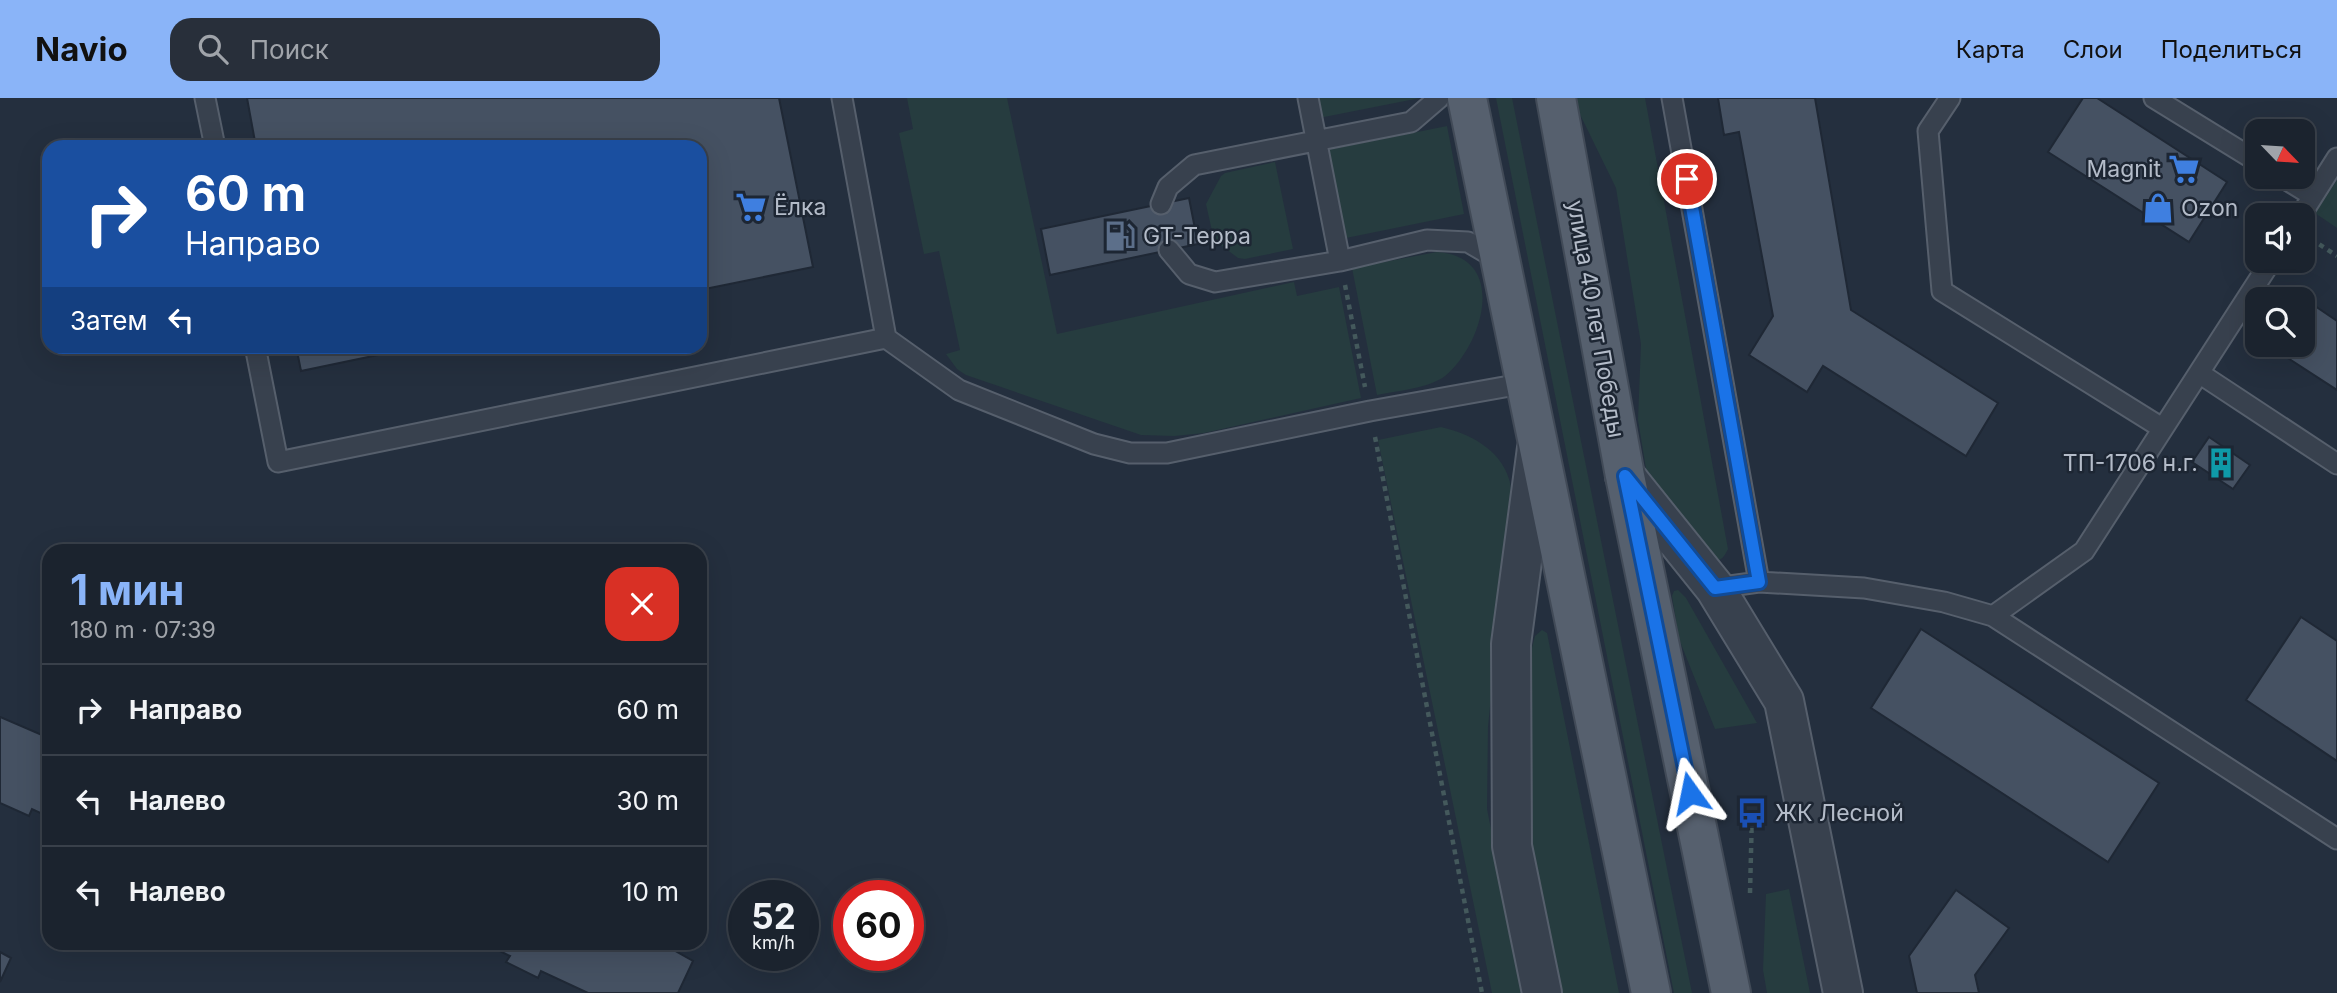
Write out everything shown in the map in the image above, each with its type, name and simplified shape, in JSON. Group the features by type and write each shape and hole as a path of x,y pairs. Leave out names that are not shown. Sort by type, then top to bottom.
{"main road":[{"path":"1467,98 1651,993"},
{"name":"улица 40 лет Победы","path":"1556,98 1625,476 1731,993"}],"street":[{"path":"1538,442 1511,644 1512,846 1542,993"},
{"path":"1625,476 1715,588 1784,701 1843,993"}],"lane":[{"path":"205,98 214,140"},
{"path":"842,98 886,338 959,390 1094,444 1130,453 1167,453 1370,411 1526,383"},
{"path":"1308,98 1340,261"},
{"path":"1161,204 1168,187 1194,165 1411,122 1439,98"},
{"path":"1672,98 1759,582"},
{"path":"1950,98 1928,131 1942,291 2162,428"},
{"path":"2154,98 2245,154"},
{"path":"2309,203 2337,158"},
{"path":"2302,189 2313,196"},
{"path":"1168,250 1189,274 1215,282 1340,261 1427,240 1468,242 1501,261"},
{"path":"1993,615 2084,551 2263,273"},
{"path":"257,354 278,462 886,338"},
{"path":"2199,373 2337,464"},
{"path":"1715,588 1759,582 1864,588 1944,602 1993,615 2337,839"}],"path":[{"path":"2315,241 2337,256"},
{"path":"1340,261 1482,993"},
{"path":"1750,905 1752,813"}],"green space":[{"path":"907,98 1007,98 1057,334 1294,282 1297,296 1339,287 1361,398 1204,433 1141,435 966,375 957,369 946,354 960,350 939,251 924,254 899,133 913,129"},
{"path":"1315,98 1420,98 1319,118"},
{"path":"1496,98 1512,98 1692,993 1674,993"},
{"path":"1572,98 1645,98 1728,549 1718,560 1712,561 1650,493 1638,420 1641,344 1616,188"},
{"path":"1447,126 1464,214 1346,238 1328,150"},
{"path":"1275,162 1293,249 1245,259 1238,258 1214,240 1206,204 1225,173"},
{"path":"2337,180 2337,228 2315,213"},
{"path":"1437,252 1460,257 1474,269 1481,285 1482,304 1470,344 1459,362 1439,380 1377,395 1352,268"},
{"path":"1441,427 1483,444 1505,468 1510,485 1488,727 1487,809 1524,993 1492,993 1378,440"},
{"path":"1678,590 1686,598 1757,723 1715,729 1679,639 1672,596 1674,591"},
{"path":"1542,630 1547,633 1619,993 1557,993 1528,844 1530,655 1535,636"},
{"path":"1789,889 1810,993 1767,993 1763,970 1766,894"}],"building":[{"name":"Ёлка","path":"247,98 779,98 813,267 707,289 707,140 255,140"},
{"path":"1718,98 1815,98 1851,310 1998,403 1966,456 1823,366 1807,392 1749,355 1773,316 1739,132 1724,135"},
{"path":"2083,98 2097,98 2227,182 2189,242 2048,152"},
{"name":"GT-Терра","path":"1189,198 1198,244 1050,275 1041,229"},
{"path":"2315,306 2337,321 2337,390 2286,357 2315,357"},
{"path":"298,354 383,354 301,371"},
{"name":"ТП-1706 н.г.","path":"2209,437 2250,465 2233,489 2192,462"},
{"path":"2301,617 2337,641 2337,761 2246,700"},
{"path":"1921,629 2159,783 2108,862 1871,708"},
{"path":"0,717 42,735 42,814 32,809 29,816 0,803"},
{"path":"1956,890 2009,928 1975,975 1979,993 1917,993 1909,956"},
{"path":"498,950 673,950 693,961 678,993 588,993 541,971 538,978 506,962 510,956"},
{"path":"0,952 11,958 0,982"}],"place":[{"name":"Magnit","path":"2184,169"},
{"name":"Ёлка","path":"751,207"},
{"name":"Ozon","path":"2158,208"},
{"name":"GT-Терра","path":"1120,236"},
{"name":"ТП-1706 н.г.","path":"2221,463"},
{"name":"ЖК Лесной","path":"1752,813"}],"route":[{"path":"1687,179 1759,582 1715,588 1625,476 1690,793"}]}
